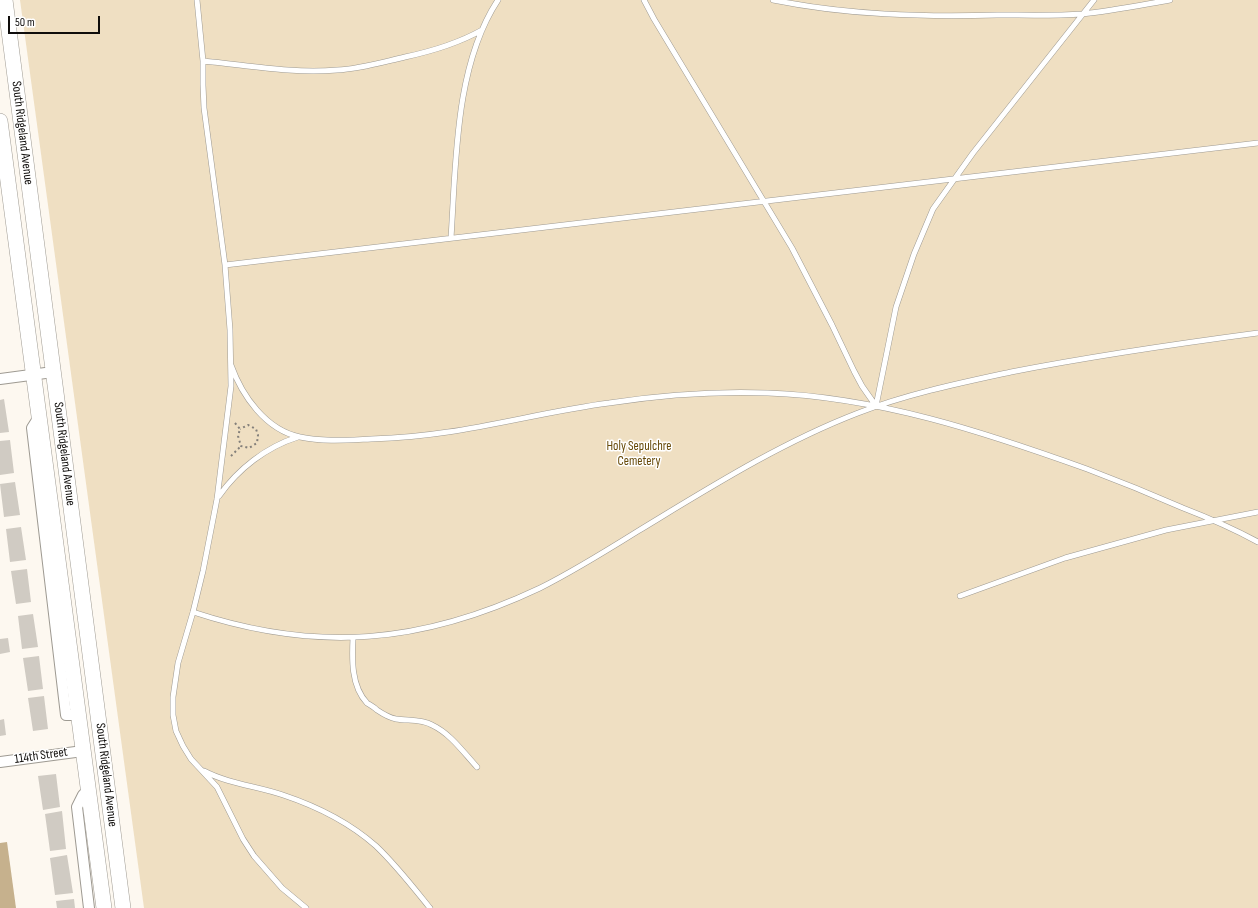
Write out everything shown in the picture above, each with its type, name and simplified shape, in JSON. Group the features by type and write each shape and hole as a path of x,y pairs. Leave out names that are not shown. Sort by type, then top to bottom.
{"main road":[{"name":"South Ridgeland Avenue","path":"5,0 123,908"},
{"name":"South Ridgeland Avenue","path":"0,121 2,149 104,908"}],"street":[{"path":"0,379 53,372"},
{"name":"114th Street","path":"0,762 83,751"},
{"name":"South Ridgeland Avenue","path":"88,790 82,795 77,807 89,908"}],"lane":[{"path":"197,0 203,61 204,108 225,265 230,330 231,386 218,499 193,612 176,675 173,696 173,714 176,731 183,746 192,759 217,787 243,840 254,856 282,888 306,908"},
{"path":"451,238 455,163 462,105 468,73 482,30 498,0"},
{"path":"644,0 658,26 792,248 811,283 859,381 876,406"},
{"path":"773,0 826,9 889,14 959,16 1083,14 1170,0"},
{"path":"876,406 896,307 906,275 933,209 954,179 1094,0"},
{"path":"203,61 302,71 337,70 374,64 445,47 465,40 482,30"},
{"path":"225,265 1258,143"},
{"path":"193,612 217,620 273,632 323,638 352,638 402,633 449,622 486,610 540,588 596,557 740,470 842,419 876,406 950,386 1061,362 1258,333"},
{"path":"231,365 236,379 244,393 265,418 280,429 298,437 324,440 414,436 448,432 609,403 650,398 732,393 769,393 808,396 876,406 902,411 1018,444 1116,479 1238,531 1258,542"},
{"path":"218,499 227,485 241,470 255,459 273,447 298,437"},
{"path":"960,596 1065,558 1166,530 1258,512"},
{"path":"352,638 352,664 355,678 360,691 367,702 383,714 396,719 416,720 431,724 445,732 477,767"},
{"path":"202,769 220,778 285,795 328,814 345,824 376,846 402,873 430,908"}],"path":[{"path":"228,417 240,429"},
{"path":"248,426 256,428 258,435 257,444 249,448 242,446 238,436 240,429 248,426"}],"green space":[{"name":"Holy Sepulchre Cemetery","path":"20,0 1258,0 1258,908 144,908"}],"shaded area":[{"path":"7,842 16,908 0,908 0,843"}],"building":[{"path":"4,399 9,432 0,433 0,400"},
{"path":"10,440 14,473 0,475 0,441"},
{"path":"15,482 20,515 4,517 0,484"},
{"path":"21,527 26,560 10,562 6,529"},
{"path":"27,569 31,602 16,604 11,571"},
{"path":"33,614 38,647 22,649 18,616"},
{"path":"8,638 10,652 0,654 0,639"},
{"path":"39,656 43,689 28,691 23,658"},
{"path":"44,696 48,729 33,731 28,698"},
{"path":"4,719 6,735 0,736 0,720"},
{"path":"56,774 60,807 43,810 38,776"},
{"path":"62,811 66,849 50,851 45,814"},
{"path":"67,855 73,893 55,895 50,858"},
{"path":"74,899 75,908 57,908 56,901"}]}
